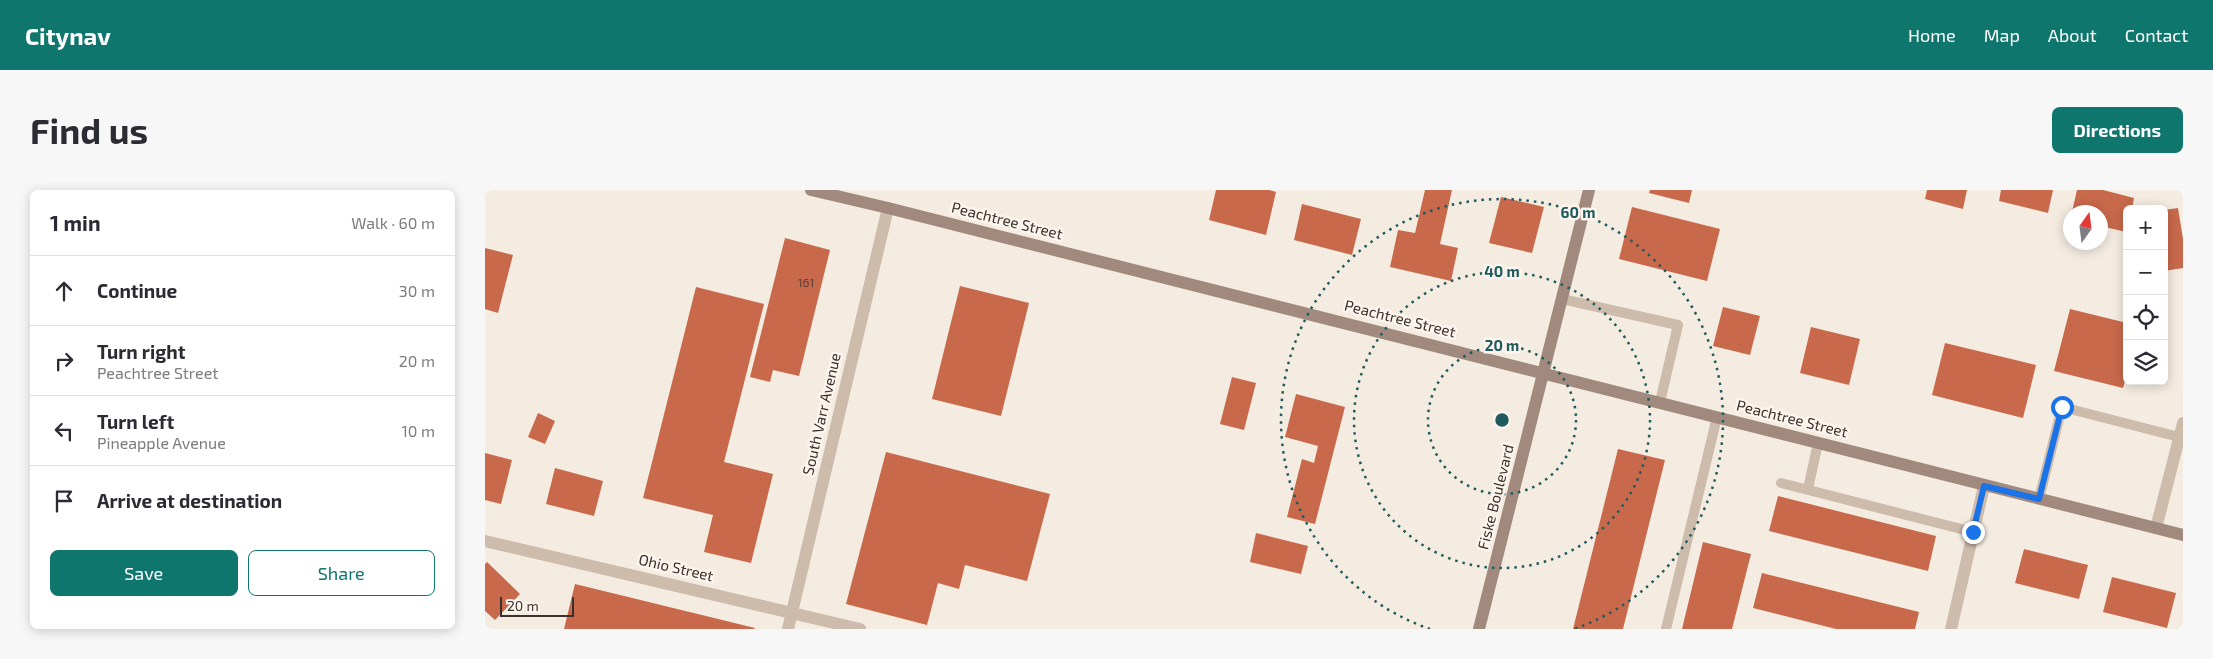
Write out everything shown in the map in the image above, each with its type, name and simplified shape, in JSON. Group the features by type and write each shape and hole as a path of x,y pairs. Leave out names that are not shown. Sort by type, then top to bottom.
{"street":[{"name":"Fiske Boulevard","path":"1479,629 1545,372 1589,190"},
{"name":"Peachtree Street","path":"820,191 1545,372 1984,486 2183,535"},
{"name":"South Varr Avenue","path":"788,629 888,208"},
{"path":"2156,528 2183,423"},
{"path":"1951,629 1984,486"},
{"name":"Ohio Street","path":"485,541 860,629"}],"lane":[{"path":"1562,299 1678,325 1660,402"},
{"path":"2039,499 2062,407 2179,437"},
{"path":"1666,629 1717,417"},
{"path":"1808,490 1818,443"},
{"path":"1781,482 1973,532"}],"building":[{"path":"1216,190 1269,190 1276,192 1266,235 1209,220"},
{"path":"1425,190 1452,190 1440,244 1458,248 1451,281 1390,267 1398,230 1415,233"},
{"path":"1650,190 1692,190 1689,203 1649,193"},
{"path":"1927,190 1967,190 1963,209 1925,199"},
{"path":"2001,190 2053,190 2048,213 1999,201"},
{"path":"2077,190 2103,190 2134,198 2133,205 2123,205 2123,231 2108,228 2108,205 2074,205"},
{"path":"1501,197 1544,207 1532,253 1489,243"},
{"path":"1302,204 1361,219 1352,255 1294,240"},
{"path":"1632,207 1720,229 1707,281 1619,259"},
{"path":"2178,208 2183,239 2183,268 2168,270 2168,250 2168,209"},
{"path":"785,238 830,250 799,376 773,370 770,382 750,377"},
{"path":"485,248 513,255 498,313 485,309"},
{"path":"960,286 1029,303 1001,416 932,399"},
{"path":"696,287 764,304 724,462 773,474 751,563 704,552 713,515 643,498"},
{"path":"1723,307 1760,316 1750,355 1713,346"},
{"path":"2070,309 2123,322 2123,388 2054,371"},
{"path":"1811,327 1860,339 1849,385 1800,373"},
{"path":"1945,343 2036,365 2023,418 1932,395"},
{"path":"1232,377 1256,383 1244,430 1220,424"},
{"path":"1296,394 1345,407 1315,524 1287,517 1302,459 1314,463 1318,446 1285,437"},
{"path":"538,413 555,421 545,444 528,437"},
{"path":"1618,449 1665,460 1623,629 1573,629"},
{"path":"886,452 1050,494 1027,581 965,565 959,589 938,583 927,625 846,604"},
{"path":"485,453 512,460 501,504 485,500"},
{"path":"555,468 603,481 594,516 546,504"},
{"path":"1778,496 1936,536 1928,571 1769,531"},
{"path":"1256,533 1308,546 1301,574 1250,562"},
{"path":"1703,542 1751,554 1732,629 1682,629"},
{"path":"2024,549 2088,565 2079,599 2015,583"},
{"path":"487,562 520,594 495,620 485,611 485,564"},
{"path":"1762,573 1919,612 1915,629 1836,629 1753,608"},
{"path":"2112,577 2176,593 2167,628 2103,612"},
{"path":"575,584 755,628 564,629"}],"route":[{"path":"1973,532 1984,486 2039,499 2062,407"}]}
